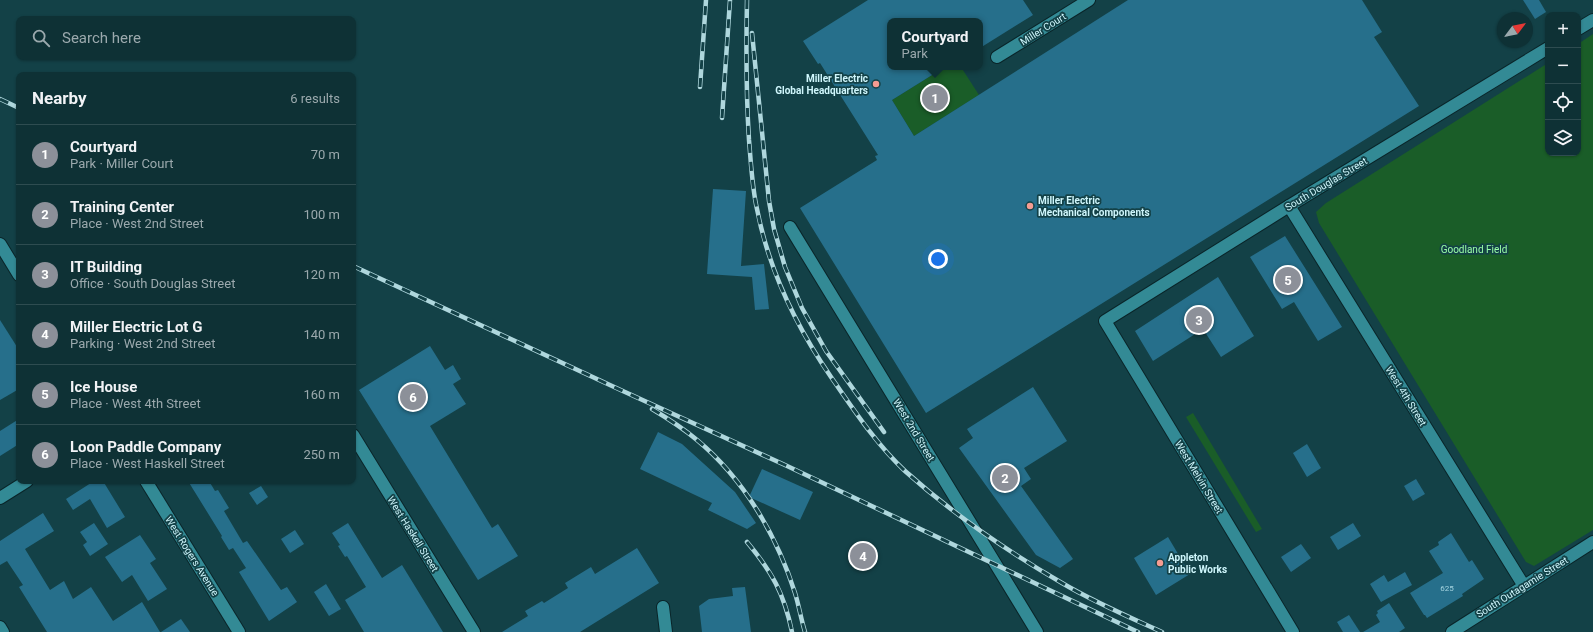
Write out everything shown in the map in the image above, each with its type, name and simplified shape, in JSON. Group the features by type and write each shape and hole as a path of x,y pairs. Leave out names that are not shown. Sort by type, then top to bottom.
{"street":[{"name":"Miller Court","path":"997,57 1089,0"},
{"path":"1581,27 1593,20"},
{"name":"South Douglas Street","path":"1105,321 1289,206 1545,50"},
{"name":"West 4th Street","path":"1289,206 1524,586"},
{"name":"West 2nd Street","path":"790,227 1037,632"},
{"path":"0,244 16,270"},
{"name":"West Melvin Street","path":"1105,321 1293,632"},
{"name":"West Haskell Street","path":"356,440 474,632"},
{"path":"0,498 23,484"},
{"name":"West Rogers Avenue","path":"148,484 239,632"},
{"name":"South Outagamie Street","path":"1452,632 1593,542"},
{"path":"663,607 666,632"},
{"path":"0,627 3,632"}],"green space":[{"name":"Goodland Field","path":"1593,34 1593,530 1534,566 1526,562 1319,223 1316,212 1326,203 1545,65 1545,156 1581,156 1581,42"},
{"path":"940,70 963,70 979,95 914,136 892,100"},
{"path":"1193,413 1262,529 1256,532 1186,417"}],"building":[{"name":"Miller Electric Mechanical Components","path":"868,0 1023,0 1033,15 983,46 983,18 887,18 887,70 940,70 892,100 914,136 1128,0 1362,0 1382,32 1374,37 1419,106 926,413 800,208 877,160 875,156 878,155 820,63 818,64 803,41"},
{"path":"1523,0 1539,0 1546,12 1535,19 1533,12 1531,12"},
{"path":"713,189 746,191 741,266 764,264 769,309 755,310 752,277 707,274"},
{"path":"1285,236 1342,327 1318,341 1294,302 1282,309 1250,257"},
{"path":"1218,277 1254,336 1221,357 1203,329 1153,361 1135,331"},
{"path":"0,320 16,345 16,391 0,400"},
{"path":"430,346 445,370 453,365 461,379 453,384 466,404 430,426 492,528 498,524 518,556 478,580 359,390"},
{"path":"1033,387 1067,441 1024,468 1031,479 1021,486 1073,559 1060,568 1036,555 959,448 973,438 967,429"},
{"path":"16,421 16,446 0,456 0,431"},
{"path":"658,432 682,444 735,492 756,523 747,529 708,510 712,503 640,469"},
{"path":"1307,444 1321,468 1307,477 1293,453"},
{"path":"762,469 813,492 800,520 749,497"},
{"path":"1416,479 1425,494 1413,501 1404,486"},
{"path":"89,484 105,484 125,517 107,528 90,499 73,510 66,499"},
{"path":"190,484 211,484 215,491 218,490 229,508 224,511 243,543 247,541 281,590 287,587 297,602 269,621 239,572 246,568 233,548 229,550 221,537 222,536"},
{"path":"261,486 268,497 257,505 249,493"},
{"path":"43,513 54,531 25,549 50,590 64,581 73,599 91,587 113,621 142,602 160,632 47,632 19,587 23,585 7,561 0,565 0,541"},
{"path":"94,523 108,544 90,556 83,545 87,542 80,532"},
{"path":"348,523 382,578 402,565 443,632 364,632 345,600 366,587 347,556 345,557 338,546 340,545 332,533"},
{"path":"1353,523 1361,536 1338,550 1330,537"},
{"path":"295,530 304,544 290,553 281,539"},
{"path":"1451,533 1469,562 1472,560 1484,579 1462,594 1463,596 1427,618 1410,593 1443,573 1429,551 1439,545 1438,542"},
{"path":"140,535 156,559 150,563 167,589 148,601 132,575 122,582 105,557"},
{"name":"Appleton Public Works","path":"1168,537 1190,574 1156,595 1134,558"},
{"path":"1301,544 1311,558 1291,572 1281,557"},
{"path":"637,548 659,583 580,632 502,632 528,616 525,611 542,601 544,603 568,588 565,583 591,567 595,574"},
{"path":"1405,572 1412,585 1381,602 1370,584 1384,575 1388,582"},
{"path":"326,584 341,609 329,616 314,592"},
{"path":"745,587 751,632 702,632 699,606 709,599 733,596 732,588"},
{"path":"1389,603 1405,628 1399,632 1363,632 1380,622 1376,615 1378,613 1377,611"},
{"path":"1349,615 1360,632 1343,632 1337,622"},
{"path":"181,619 190,632 161,632"}],"railway":[{"path":"700,87 706,0"},
{"path":"722,118 730,0"},
{"path":"747,0 747,105 755,201 762,232 776,276 795,318 818,358 884,450 923,487 961,517 1001,545 1062,583 1099,603 1162,632"},
{"path":"752,33 769,201 774,229 785,267 802,308 826,351 884,432"},
{"path":"0,99 16,107"},
{"path":"356,267 785,465 1138,632"},
{"path":"652,409 687,432 714,455 730,472 744,491 757,510 779,551 795,593 805,632"},
{"path":"747,542 770,573 776,584 781,594 792,632"}],"place":[{"name":"Miller Electric Global Headquarters","path":"876,84"},
{"name":"Courtyard","path":"935,98"},
{"name":"Miller Electric Mechanical Components","path":"1030,206"},
{"name":"Ice House","path":"1288,280"},
{"name":"IT Building","path":"1199,320"},
{"name":"Loon Paddle Company","path":"413,397"},
{"name":"Training Center","path":"1005,478"},
{"name":"Miller Electric Lot G","path":"863,556"},
{"name":"Appleton Public Works","path":"1160,563"}]}
